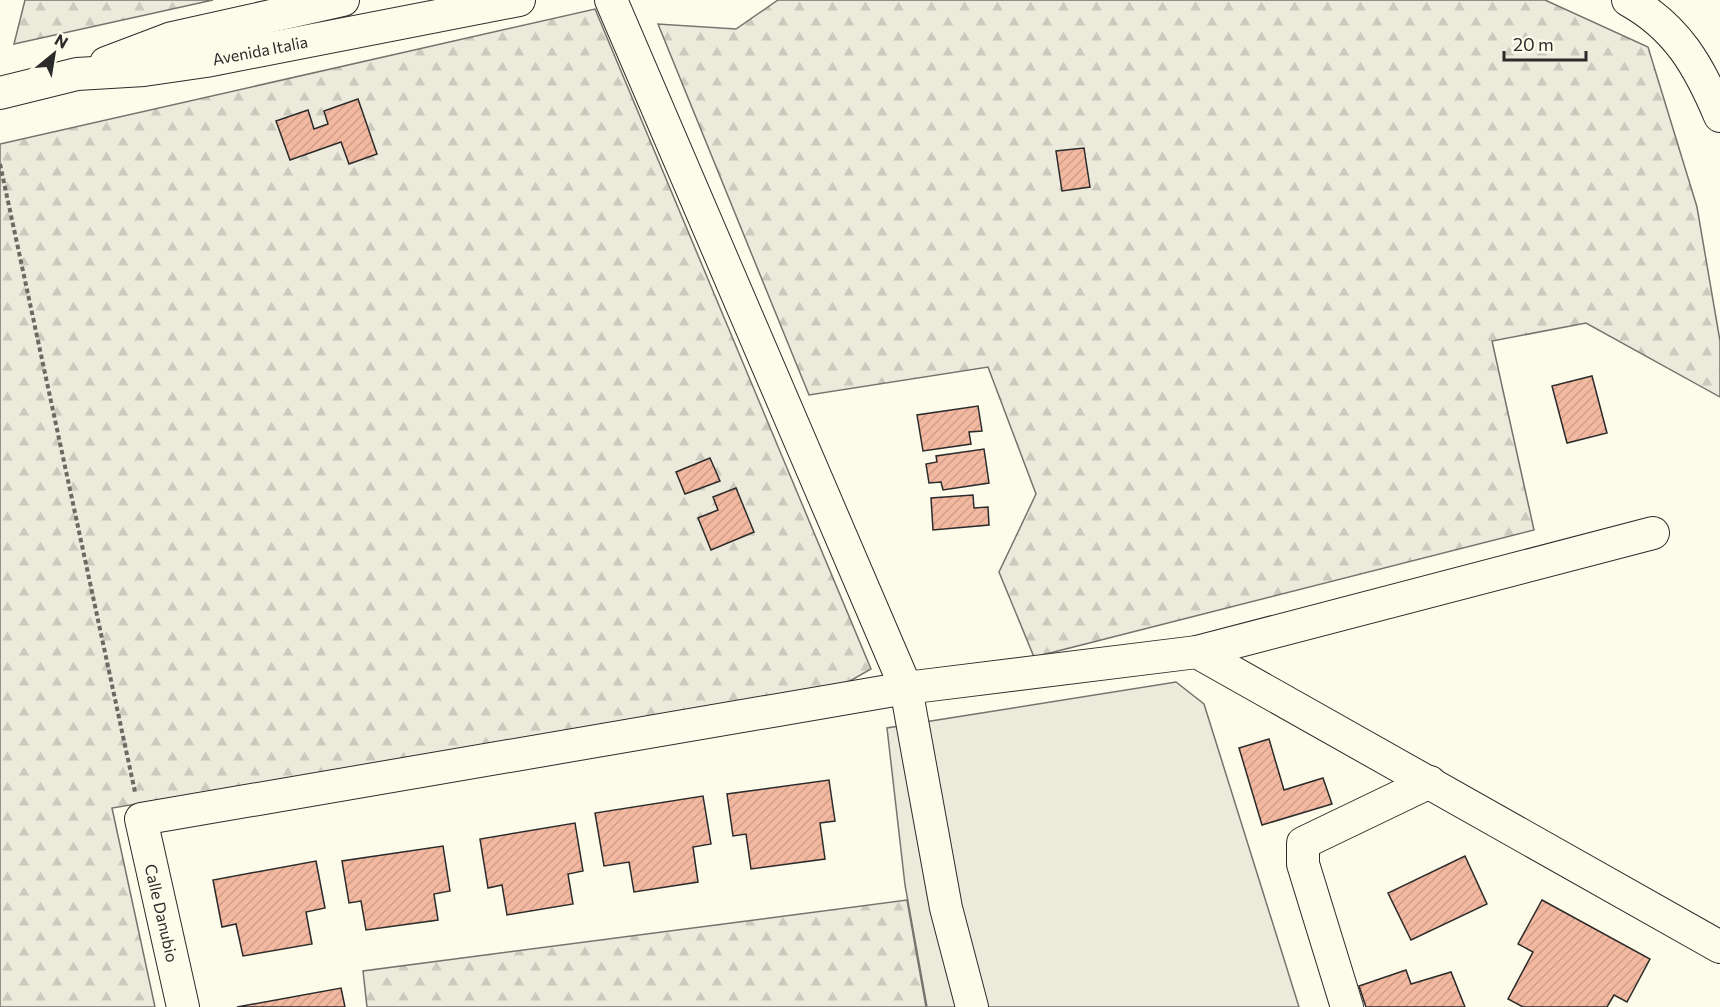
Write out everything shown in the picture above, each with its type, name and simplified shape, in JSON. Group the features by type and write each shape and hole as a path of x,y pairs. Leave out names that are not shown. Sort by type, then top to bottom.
{"street":[{"path":"77,74 172,38 343,0"},
{"name":"Avenida Italia","path":"0,93 77,74 144,70 206,61 519,0"},
{"path":"611,0 906,688 946,908 972,1007"},
{"path":"1628,0 1663,25 1683,45 1702,73 1720,116"},
{"path":"141,819 906,688 1197,652 1653,533"},
{"path":"1197,652 1720,947"},
{"path":"1347,1007 1303,864 1303,843 1430,782"},
{"name":"Calle Danubio","path":"141,819 183,1007"}],"path":[{"path":"0,164 141,819"}],"green space":[{"path":"25,0 213,0 14,44"},
{"path":"778,0 1545,0 1648,47 1697,207 1720,341 1720,397 1586,323 1492,341 1534,530 1034,657 999,572 1036,494 988,367 809,395 658,24 736,29"},
{"path":"595,9 871,669 843,685 112,808 155,1007 0,1007 0,144"},
{"path":"1176,682 1204,704 1299,1007 927,1007 905,885 887,728"},
{"path":"907,900 926,1007 367,1007 363,971"}],"building":[{"path":"358,99 377,154 349,164 341,142 290,160 276,121 308,110 314,129 328,124 324,111"},
{"path":"1084,148 1090,187 1062,191 1056,151"},
{"path":"1592,376 1607,433 1567,443 1552,386"},
{"path":"978,406 982,431 969,432 971,444 923,451 917,415"},
{"path":"984,449 989,483 943,490 941,482 929,483 926,464 937,462 936,456"},
{"path":"710,458 720,481 685,494 676,472"},
{"path":"736,488 754,532 711,550 698,518 718,510 713,497"},
{"path":"973,495 974,508 988,507 989,525 933,530 931,498"},
{"path":"1269,739 1284,790 1323,778 1332,804 1262,825 1239,748"},
{"path":"829,780 835,821 820,823 825,859 751,869 746,834 733,836 727,794"},
{"path":"703,796 711,844 693,847 698,882 634,892 629,862 604,866 595,813"},
{"path":"575,823 583,871 568,874 573,904 507,915 502,885 488,888 480,839"},
{"path":"443,846 450,891 434,894 438,920 366,930 361,901 349,903 342,861"},
{"path":"1465,856 1487,904 1411,940 1388,893"},
{"path":"316,861 325,908 306,912 312,944 243,956 236,924 222,927 213,880"},
{"path":"1542,900 1650,959 1627,1002 1614,995 1607,1007 1523,1007 1508,999 1533,952 1518,944"},
{"path":"1406,970 1411,984 1451,972 1465,1007 1366,1007 1359,986"},
{"path":"341,988 345,1007 237,1007"}]}
